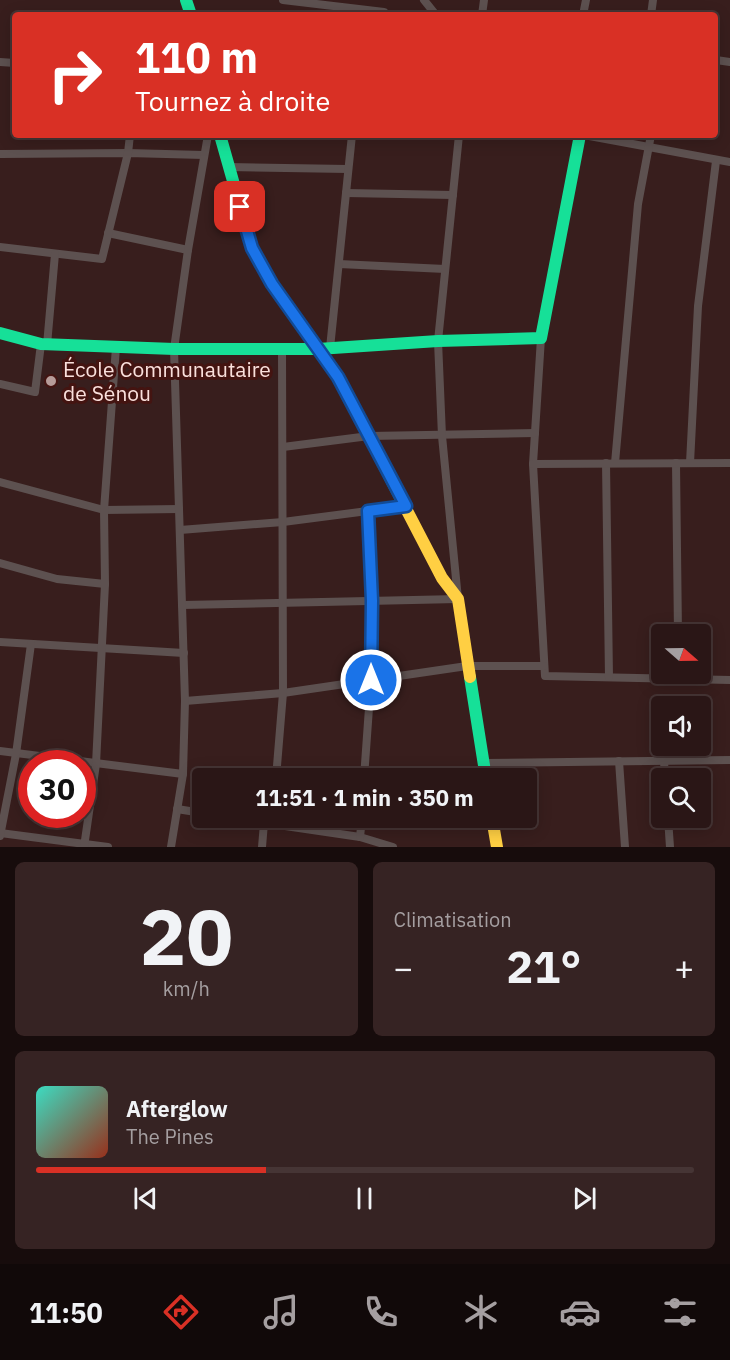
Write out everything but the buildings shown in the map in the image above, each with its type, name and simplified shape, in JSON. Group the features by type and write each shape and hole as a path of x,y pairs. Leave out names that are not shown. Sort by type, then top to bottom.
{"street":[{"path":"282,0 384,12"},
{"path":"424,0 434,12"},
{"path":"0,247 102,259 128,153 129,138"},
{"path":"171,847 183,774 185,701 174,349 207,138"},
{"path":"221,138 252,248 272,284 324,348 442,578 458,599"},
{"path":"324,348 339,264 352,138"},
{"path":"459,138 438,341 442,436 458,599 484,768"},
{"path":"581,138 541,338 533,464 545,676 651,676"},
{"path":"597,138 730,162"},
{"path":"609,677 611,463 638,204 651,138"},
{"path":"0,154 204,155"},
{"path":"690,463 698,306 716,161"},
{"path":"228,167 348,169"},
{"path":"346,193 453,195"},
{"path":"108,233 188,250"},
{"path":"0,384 35,392 44,344 55,254"},
{"path":"339,264 445,269"},
{"path":"0,333 44,344 174,349 324,348 541,338"},
{"path":"116,347 104,510 105,584 96,764 183,774"},
{"path":"277,768 283,693 282,349"},
{"path":"283,447 369,436 535,433"},
{"path":"676,463 678,624"},
{"path":"533,464 730,463"},
{"path":"0,482 104,510 179,509"},
{"path":"180,530 283,522 406,506"},
{"path":"365,768 371,680 372,601 368,511"},
{"path":"0,563 57,579 105,584"},
{"path":"182,605 458,599"},
{"path":"0,642 184,653"},
{"path":"31,644 16,753 0,834 84,846 108,847"},
{"path":"185,701 283,693 467,666 544,666"},
{"path":"711,679 730,680"},
{"path":"0,751 16,753"},
{"path":"483,763 730,760"},
{"path":"619,761 625,847"},
{"path":"664,761 664,768"},
{"path":"177,809 192,811"},
{"path":"84,846 87,828"},
{"path":"262,847 268,828"},
{"path":"306,828 360,837 393,847"},
{"path":"360,837 361,828"},
{"path":"494,828 497,847"},
{"path":"669,828 670,847"},
{"path":"346,847 348,836"}],"traffic: fast":[{"path":"186,0 190,12"},
{"path":"221,138 252,248 272,283 338,377 402,501"},
{"path":"0,333 41,344 174,349 318,349 438,341 541,338 579,138"},
{"path":"470,677 484,768"}],"traffic: slow":[{"path":"402,501 442,578 458,599 470,677"},
{"path":"494,828 497,847"}],"place":[{"name":"École Communautaire de Sénou","path":"51,381"}],"route":[{"path":"240,207 252,248 272,284 338,377 406,506 368,511 372,601 371,680"}]}
